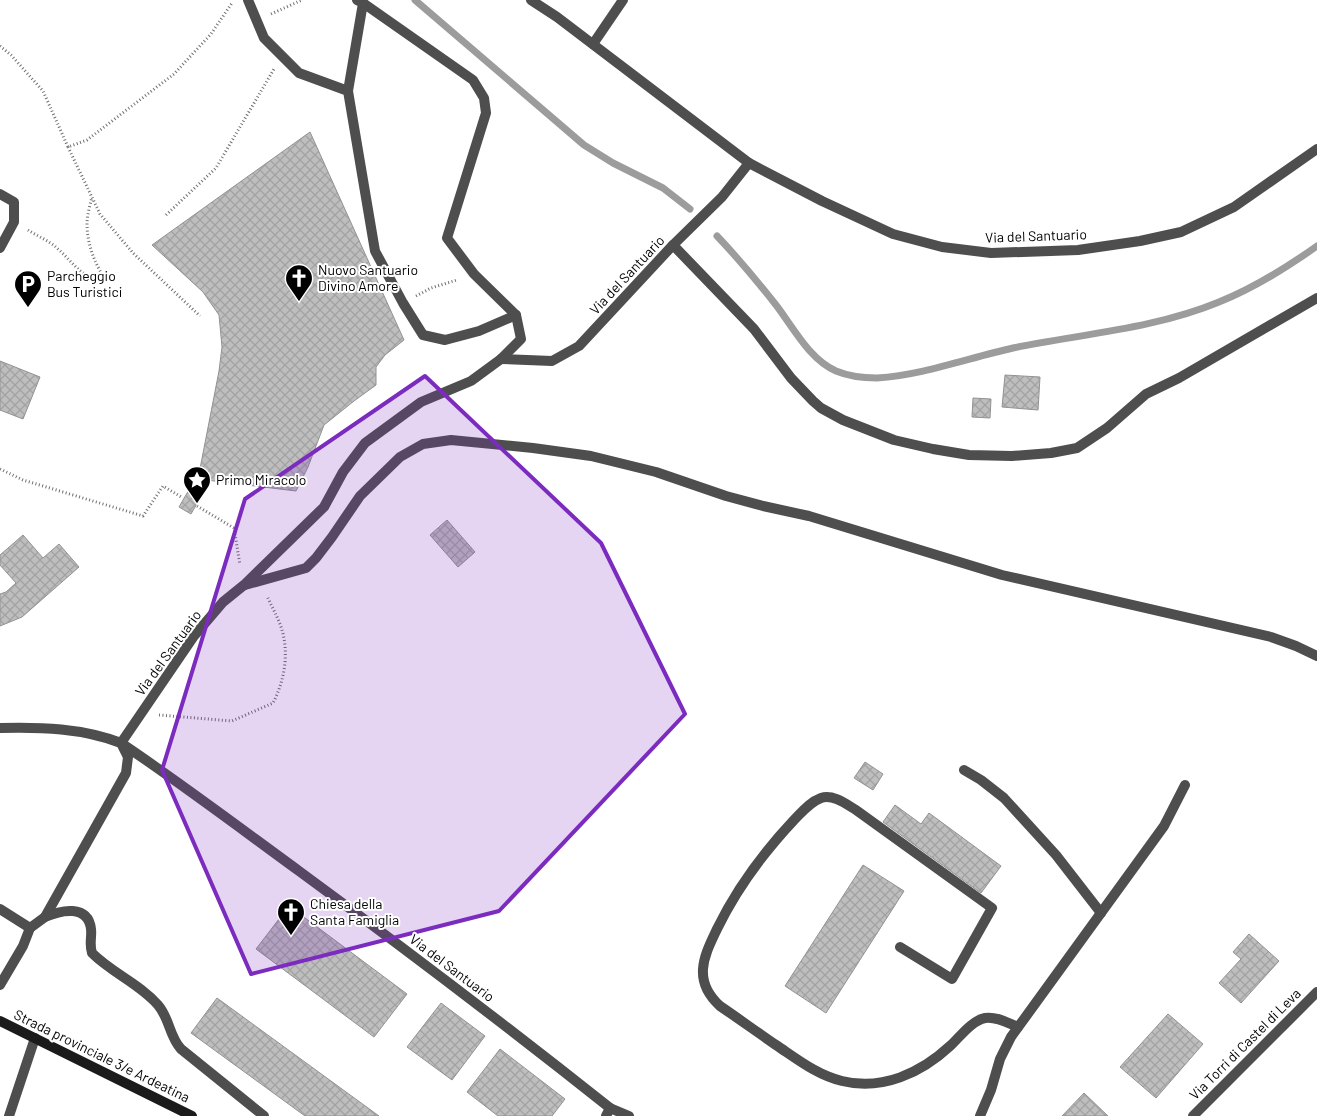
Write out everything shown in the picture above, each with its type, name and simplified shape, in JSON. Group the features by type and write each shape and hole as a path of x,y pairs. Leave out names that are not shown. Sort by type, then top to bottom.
{"main road":[{"name":"Strada provinciale 3/e Ardeatina","path":"0,1021 192,1116"}],"street":[{"path":"248,0 264,38 299,73 348,90"},
{"name":"Via del Santuario","path":"531,0 558,17 749,162 822,201 893,234 942,247 991,253 1078,250 1140,241 1181,232 1234,207 1317,149"},
{"path":"593,44 623,0"},
{"path":"360,2 473,80 484,98 486,113 447,238 474,274 516,315 480,331 445,340 423,336 375,251 348,90 360,2"},
{"name":"Via del Santuario","path":"501,359 552,361 579,346 673,245 722,197 749,162"},
{"path":"0,194 14,202 14,222 0,248"},
{"path":"673,245 754,330 791,378 822,408 843,420 886,438 915,446 969,455 1012,456 1051,453 1077,448 1107,428 1146,394 1179,378 1317,298"},
{"name":"Via del Santuario","path":"121,743 194,636 223,602 244,585 324,507 343,472 365,443 421,402 471,380 501,359 521,339 516,315"},
{"path":"244,585 306,568 321,551 360,496 400,457 423,444 451,440 590,456 656,472 726,496 809,516 1002,575 1271,638 1296,646 1317,656"},
{"name":"Via del Santuario","path":"0,728 46,727 104,736 121,743 164,772 346,905 536,1049 608,1112 629,1116"},
{"path":"45,917 126,773 128,757 121,743"},
{"path":"964,770 996,791 1010,805 1056,855 1101,913"},
{"path":"980,1116 991,1090 1004,1047 1164,826 1185,785"},
{"path":"900,947 952,979 992,908 856,810 835,799 821,798 808,806 775,841 735,896 709,946 703,969 703,980 712,998 720,1006 801,1062 819,1073 832,1078 862,1084 894,1080 916,1069 940,1054 970,1027 985,1018 1001,1020 1018,1027"},
{"path":"0,909 30,928"},
{"path":"0,986 23,946 30,928 45,917 63,910 79,912 90,923 92,953 149,996 159,1006 166,1016 172,1037 181,1049 264,1116"},
{"name":"Via Torri di Castel di Leva","path":"1193,1116 1317,992"},
{"path":"9,1116 34,1038"}],"path":[{"path":"68,146 87,140 174,74 211,34 234,0"},
{"path":"256,20 302,0"},
{"path":"0,46 11,55 43,90 100,214 133,253 200,316"},
{"path":"166,215 216,168 282,56"},
{"path":"14,222 57,247 72,265 94,279 106,280 98,269 90,244 87,224 92,196"},
{"path":"403,303 431,288 474,274"},
{"path":"0,469 22,480 142,516 163,486 183,498"},
{"path":"0,475 6,471"},
{"path":"141,714 232,721 273,703 281,688 286,655 281,626 266,594 244,585 234,528 197,506"}],"highlighted area":[{"path":"425,376 601,543 685,714 499,911 251,974 162,770 245,499"}],"building":[{"name":"Nuovo Santuario Divino Amore","path":"310,132 404,340 385,355 376,367 376,385 324,425 308,467 296,491 198,479 219,371 222,347 219,315 203,292 152,245"},
{"path":"0,361 40,377 23,419 0,410"},
{"path":"1005,375 1040,377 1038,410 1002,407"},
{"path":"973,398 991,399 990,418 972,417"},
{"path":"190,488 202,495 191,514 179,507"},
{"path":"447,520 475,552 458,567 430,535"},
{"path":"23,535 43,558 59,544 79,567 22,617 0,626 0,594 6,592 16,583 0,565 0,555"},
{"path":"865,762 883,774 873,790 854,778"},
{"path":"895,805 921,824 929,813 1001,866 981,893 883,822"},
{"path":"863,865 904,891 826,1013 785,986"},
{"path":"289,906 407,994 374,1037 256,949"},
{"path":"1249,934 1279,961 1241,1003 1219,983 1241,959 1233,952"},
{"path":"217,998 379,1116 305,1116 191,1033"},
{"path":"441,1003 485,1036 452,1080 407,1047"},
{"path":"1168,1014 1203,1044 1156,1098 1120,1067"},
{"path":"500,1049 565,1099 552,1116 498,1116 467,1092"},
{"path":"1084,1093 1108,1116 1062,1116"}],"waterway":[{"path":"415,0 584,145 613,163 663,188 690,209"},
{"path":"717,236 762,287 802,342 818,359 826,366 841,373 867,378 894,376 928,370 1013,348 1169,319 1219,302 1257,284 1282,270 1317,246"}],"place":[{"name":"Nuovo Santuario Divino Amore","path":"299,302"},
{"name":"Parcheggio Bus Turistici","path":"28,308"},
{"name":"Primo Miracolo","path":"197,504"},
{"name":"Chiesa della Santa Famiglia","path":"291,936"}]}
